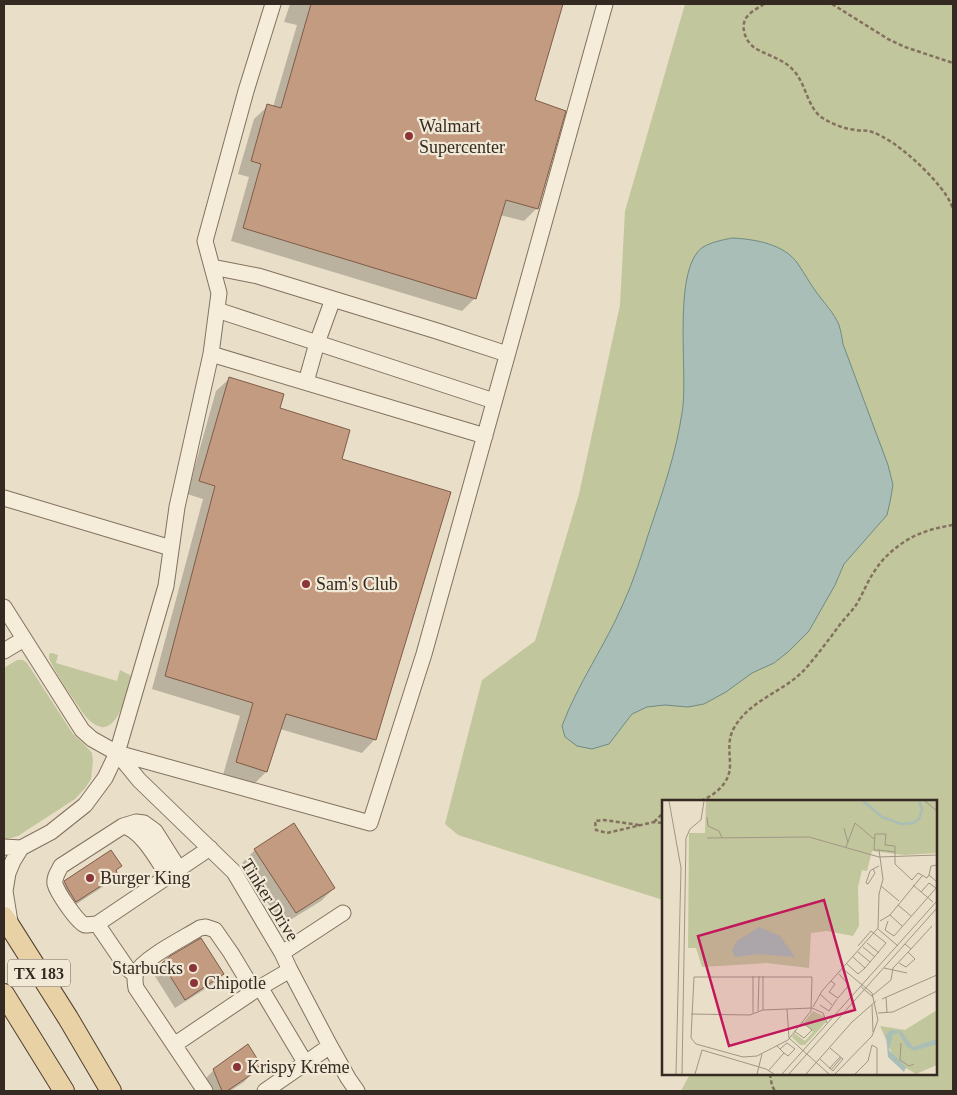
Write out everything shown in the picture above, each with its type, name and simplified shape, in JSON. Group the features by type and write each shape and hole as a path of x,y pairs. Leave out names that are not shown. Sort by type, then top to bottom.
{"main road":[{"name":"TX 183","path":"7,923 68,1018 110,1091"},
{"name":"TX 183","path":"4,994 64,1091"}],"lane":[{"path":"7,923 5,891 8,872 21,848 51,832 85,805 104,778 118,753 166,586 176,507 211,354 219,293 205,241 246,91 273,4"},
{"path":"4,607 82,730 92,739 118,753 370,823 424,654 605,4"},
{"path":"212,267 258,276 507,354"},
{"path":"306,382 317,343 333,299"},
{"path":"217,310 494,400"},
{"path":"211,354 484,436"},
{"path":"4,498 171,548"},
{"path":"4,651 24,639"},
{"name":"Tinker Drive","path":"118,753 139,780 234,872 282,953 330,1046 357,1091"},
{"path":"174,872 155,831 144,823 136,822 123,826 61,866 56,875 55,886 74,917 86,925 97,924 210,848"},
{"path":"4,847 21,848"},
{"path":"282,953 343,913"},
{"path":"97,924 127,968 137,971"},
{"path":"206,1091 136,988 135,982 137,971 147,960 200,928 206,927 214,930 257,989 306,1064"},
{"path":"174,1044 257,989 290,970"},
{"path":"265,1091 330,1046"}],"path":[{"path":"764,4 746,18 743,27 745,37 754,47 783,61 794,70 811,104 819,115 829,122 844,128 870,131 896,145 924,169 947,196 953,209"},
{"path":"832,4 888,39 953,64"},
{"path":"704,800 721,788 728,778 730,767 729,739 744,713 797,678 856,605 874,572 885,557 899,545 930,529 953,525"},
{"path":"654,822 662,814"},
{"path":"639,824 604,820 595,821 596,830 607,833 639,824 662,823"},
{"path":"770,1075 775,1091"}],"green space":[{"path":"685,4 953,4 953,1091 681,1091 689,1075 937,1075 937,800 662,800 662,900 458,835 445,824 482,680 535,641 579,494 620,305 625,211"},
{"path":"50,653 58,655 56,663 117,681 120,670 130,675 122,706 111,724 100,727 88,719 54,669 49,657"},
{"path":"17,660 23,660 27,663 73,734 92,753 93,761 91,779 75,799 18,836 4,840 4,668"}],"water":[{"path":"732,238 759,241 777,247 792,257 837,321 843,344 888,465 893,485 887,515 844,564 835,585 809,631 774,663 752,673 726,692 704,704 688,707 665,705 647,707 632,714 609,744 592,749 577,746 565,737 562,726 568,710 616,620 631,586 673,457 684,396 683,324 687,277 693,259 703,247 713,242"}],"building":[{"name":"Walmart Supercenter","path":"311,4 563,4 535,100 566,111 538,209 506,200 476,299 243,228 261,164 251,161 267,104 281,108"},
{"name":"Sam's Club","path":"229,377 284,394 280,408 350,430 342,459 451,492 376,740 286,714 267,772 236,762 253,703 165,676 215,486 199,481"},
{"path":"294,823 335,888 296,913 254,849"},
{"name":"Burger King","path":"111,850 122,866 116,870 118,875 76,902 64,881"},
{"name":"Starbucks","path":"201,938 224,974 185,1000 162,963 170,956"},
{"name":"Krispy Kreme","path":"248,1044 261,1065 253,1070 255,1072 227,1091 222,1091 213,1069"}],"place":[{"name":"Walmart Supercenter","path":"409,136"},
{"name":"Sam's Club","path":"306,584"},
{"name":"Burger King","path":"90,878"},
{"name":"Starbucks","path":"193,968"},
{"name":"Chipotle","path":"194,983"},
{"name":"Krispy Kreme","path":"237,1067"}]}
